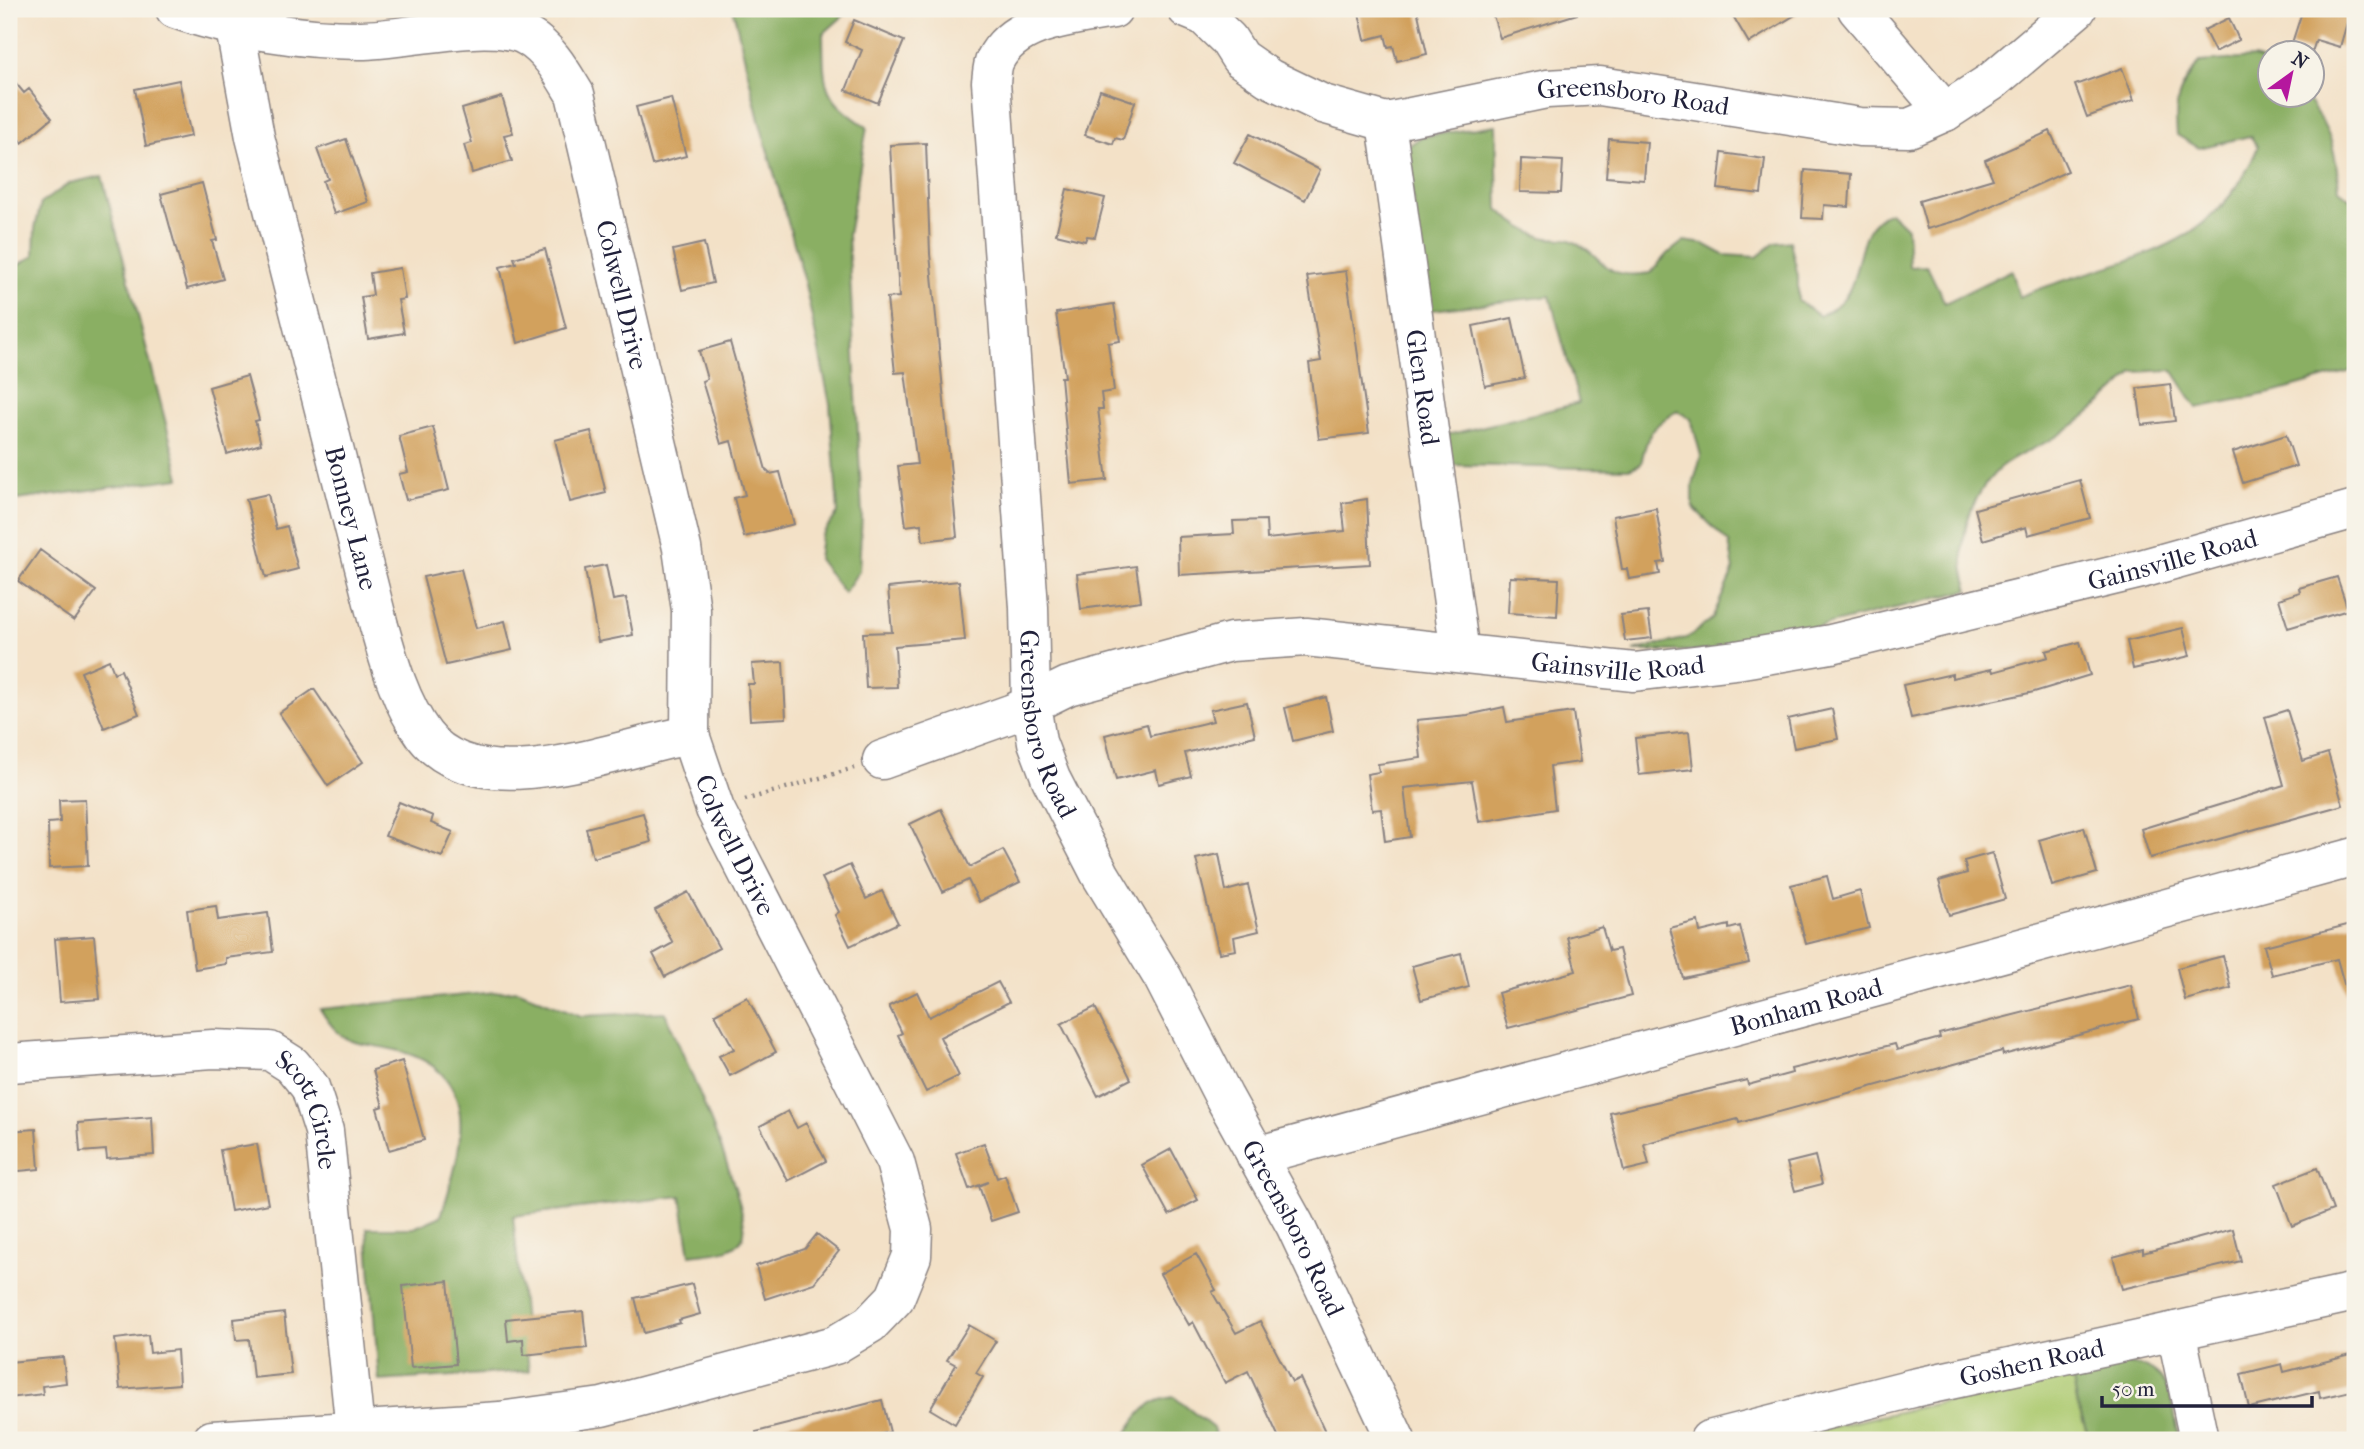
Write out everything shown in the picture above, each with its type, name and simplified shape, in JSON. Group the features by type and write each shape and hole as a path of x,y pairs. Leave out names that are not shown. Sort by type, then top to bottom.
{"street":[{"name":"Colwell Drive","path":"175,9 200,18 318,39 363,41 490,29 527,36 553,59 568,82 575,94 586,131 682,548 691,610 690,735 715,809 895,1162 913,1229 912,1256 895,1298 870,1324 835,1345 602,1407 355,1437 212,1440"},
{"name":"Greensboro Road","path":"1113,9 1044,21 1014,39 995,59 991,82 1029,607 1031,704 1037,742 1051,779 1106,884 1169,988 1324,1283 1396,1440"},
{"name":"Greensboro Road","path":"1187,9 1204,16 1228,39 1240,58 1269,78 1323,104 1386,122 1547,89 1600,86 1860,127 1909,128 1945,112 1992,82 2077,9"},
{"path":"1857,9 1945,112"},
{"name":"Bonney Lane","path":"234,23 255,137 379,626 393,676 424,735 443,753 473,766 515,771 583,760 690,735"},
{"name":"Glen Road","path":"1386,122 1460,653"},
{"name":"Gainsville Road","path":"882,760 1090,679 1231,642 1306,637 1634,672 1736,660 1831,645 2141,569 2355,509"},
{"name":"Bonham Road","path":"1256,1156 2355,857"},
{"name":"Scott Circle","path":"9,1063 213,1049 270,1051 292,1065 310,1087 324,1131 355,1437"},
{"name":"Goshen Road","path":"1709,1440 1913,1388 2355,1292"},
{"path":"2176,1331 2199,1440"}],"path":[{"path":"715,809 882,760"}],"green space":[{"path":"733,9 851,9 823,34 828,89 841,107 867,127 848,235 862,514 859,571 844,593 818,559 821,536 838,513 830,404 803,275 759,120"},
{"path":"2256,59 2256,108 2314,108 2326,129 2336,162 2339,190 2355,202 2355,370 2276,392 2197,408 2172,370 2134,372 2081,420 2007,463 1989,480 1979,494 1966,525 1963,558 1969,590 1720,651 1633,651 1687,638 1712,619 1734,569 1729,543 1693,507 1693,485 1701,456 1691,419 1677,411 1661,421 1648,438 1641,464 1629,469 1451,465 1443,436 1579,403 1550,296 1425,311 1407,147 1421,137 1496,125 1498,209 1537,235 1567,239 1583,246 1605,266 1621,273 1651,273 1666,255 1684,241 1704,244 1724,255 1757,257 1775,243 1790,241 1798,276 1798,301 1820,316 1843,300 1850,289 1864,239 1878,219 1890,212 1907,228 1909,267 1927,266 1945,303 2012,270 2019,297 2126,261 2188,234 2214,213 2238,185 2258,147 2250,136 2199,148 2177,135 2176,113 2179,96 2200,62"},
{"path":"102,176 180,478 9,501 9,270 34,256 35,228 41,203 70,183"},
{"path":"517,990 581,1016 665,1012 727,1164 744,1222 743,1237 734,1247 690,1255 681,1196 513,1216 529,1371 379,1381 367,1228 414,1228 441,1216 460,1140 460,1116 455,1094 444,1076 424,1060 395,1050 351,1041 336,1031 320,1009"},
{"path":"2107,1363 2143,1367 2163,1381 2180,1440 2090,1440 2078,1407 2072,1374"},
{"path":"2072,1374 2078,1407 2090,1440 1790,1440 1839,1425"},
{"path":"1174,1397 1213,1428 1218,1440 1122,1440 1137,1417 1149,1406"}],"building":[{"path":"1358,9 1417,9 1427,54 1397,61 1393,46 1388,47 1385,35 1365,40"},
{"path":"1491,9 1576,9 1577,14 1500,38"},
{"path":"1729,9 1805,9 1749,43"},
{"path":"2303,9 2351,9 2340,47 2326,43 2326,38 2294,38"},
{"path":"2229,18 2239,40 2215,52 2204,30"},
{"path":"854,20 904,41 878,103 846,90 862,50 845,42"},
{"path":"2122,68 2134,100 2087,117 2075,85"},
{"path":"9,75 24,93 29,89 52,118 22,143 9,126"},
{"path":"179,80 191,136 146,146 135,89"},
{"path":"1100,90 1135,102 1123,140 1115,138 1113,144 1085,135"},
{"path":"502,97 513,133 504,135 512,161 472,173 464,145 472,143 462,109"},
{"path":"671,98 686,156 652,165 636,107"},
{"path":"2050,131 2068,171 1962,219 1927,229 1919,201 1993,179 1985,160"},
{"path":"1250,134 1320,170 1305,200 1234,163"},
{"path":"346,139 368,202 334,214 323,181 328,179 317,149"},
{"path":"1609,139 1647,142 1644,180 1606,177"},
{"path":"926,143 930,254 957,537 923,541 921,524 906,526 898,466 917,464 905,372 895,373 887,298 899,297 890,145"},
{"path":"1722,153 1765,159 1761,194 1718,189"},
{"path":"1521,159 1563,161 1561,193 1520,192"},
{"path":"1805,170 1851,174 1849,207 1824,205 1823,219 1802,218"},
{"path":"202,183 217,240 212,241 223,279 187,289 161,194"},
{"path":"1067,189 1105,198 1095,237 1087,236 1085,241 1056,234"},
{"path":"704,243 713,283 682,290 673,250"},
{"path":"545,249 566,328 518,343 500,267 516,263 514,258"},
{"path":"400,268 405,299 398,300 404,333 368,339 361,297 373,295 370,273"},
{"path":"1346,271 1369,433 1319,439 1309,363 1321,361 1307,276"},
{"path":"1114,304 1120,341 1108,343 1114,391 1101,393 1103,409 1098,409 1107,480 1071,484 1061,377 1065,377 1056,313"},
{"path":"1512,318 1525,378 1485,386 1473,326"},
{"path":"730,342 766,470 770,474 780,472 794,524 744,537 734,498 745,495 731,441 721,444 702,381 707,379 699,351"},
{"path":"247,376 259,420 255,421 261,444 227,454 209,387"},
{"path":"2170,384 2175,421 2142,425 2137,388"},
{"path":"433,427 449,490 406,500 399,474 408,472 399,436"},
{"path":"591,431 606,493 570,502 555,440"},
{"path":"2286,435 2296,466 2243,483 2233,452"},
{"path":"2080,480 2090,518 2028,535 2026,527 1983,540 1975,509"},
{"path":"268,494 276,529 287,526 298,569 266,577 246,499"},
{"path":"1367,499 1370,564 1179,575 1178,537 1234,534 1233,521 1266,520 1267,539 1345,531 1342,503"},
{"path":"1656,508 1665,562 1658,563 1660,574 1629,579 1627,569 1622,569 1613,516"},
{"path":"40,550 96,591 74,621 18,581"},
{"path":"606,565 613,600 626,598 633,635 598,642 585,569"},
{"path":"1136,566 1141,601 1081,609 1077,574"},
{"path":"461,569 476,628 505,621 512,650 446,665 423,577"},
{"path":"1510,577 1559,579 1557,616 1508,613"},
{"path":"2337,577 2348,610 2288,628 2279,599 2300,592 2299,588"},
{"path":"959,581 965,640 895,646 897,687 866,688 863,633 892,632 888,588"},
{"path":"1648,612 1652,638 1625,641 1621,615"},
{"path":"2183,628 2190,656 2133,669 2127,641"},
{"path":"2080,642 2090,675 2034,692 1911,718 1903,685 1952,674 1952,678 1992,669 1993,672 2048,657 2046,651"},
{"path":"109,660 114,673 121,670 139,714 104,728 81,672"},
{"path":"783,662 786,718 750,720 748,684 754,684 752,664"},
{"path":"314,689 363,762 328,786 279,713"},
{"path":"1326,697 1333,731 1293,741 1285,708"},
{"path":"1247,702 1255,736 1185,753 1191,776 1159,784 1156,770 1116,780 1105,735 1147,724 1150,736 1213,721 1210,710"},
{"path":"1504,707 1507,722 1573,712 1580,762 1550,766 1555,809 1479,822 1472,781 1404,788 1410,837 1385,841 1381,809 1372,810 1367,774 1379,772 1378,764 1421,758 1417,720 1468,715"},
{"path":"1832,709 1838,739 1794,748 1788,719"},
{"path":"2287,710 2303,761 2328,753 2343,805 2150,858 2141,829 2284,785 2265,717"},
{"path":"1689,732 1693,769 1639,775 1635,738"},
{"path":"85,799 88,866 49,868 48,823 60,822 59,800"},
{"path":"399,802 433,816 431,823 453,832 442,857 385,836"},
{"path":"941,809 970,867 1003,850 1020,882 979,902 968,880 943,892 910,824"},
{"path":"643,813 651,842 593,858 586,828"},
{"path":"2084,827 2097,873 2052,886 2039,840"},
{"path":"1992,853 2005,899 1949,915 1939,881 1967,873 1964,861"},
{"path":"1219,854 1226,891 1248,885 1259,931 1234,937 1236,950 1219,953 1196,859"},
{"path":"850,865 866,899 882,891 898,923 850,946 835,915 839,912 822,878"},
{"path":"1827,876 1833,899 1860,891 1869,928 1806,944 1791,885"},
{"path":"688,892 719,948 665,977 653,954 673,943 655,910"},
{"path":"216,906 218,920 268,913 273,952 226,958 226,964 195,969 187,910"},
{"path":"1698,921 1700,932 1729,925 1729,929 1740,926 1749,963 1683,978 1670,928"},
{"path":"2355,923 2355,998 2348,998 2337,959 2272,975 2264,946"},
{"path":"1602,927 1609,951 1619,949 1631,996 1508,1028 1498,993 1576,971 1567,937"},
{"path":"94,936 100,999 60,1002 55,939"},
{"path":"1461,953 1469,987 1421,1000 1412,966"},
{"path":"2223,956 2231,988 2185,1000 2177,968"},
{"path":"998,982 1009,1002 940,1037 959,1076 926,1092 898,1035 902,1033 889,1006 917,992 929,1017"},
{"path":"2131,985 2139,1019 2003,1055 2002,1051 1739,1123 1738,1119 1644,1144 1649,1165 1624,1171 1610,1113 1747,1080 1748,1085 1792,1073 1791,1069 1895,1044 1897,1050 1940,1038 1939,1034"},
{"path":"747,997 776,1052 730,1076 719,1056 734,1049 715,1014"},
{"path":"1095,1007 1131,1079 1098,1096 1061,1024"},
{"path":"402,1061 424,1140 389,1150 377,1108 383,1106 373,1070"},
{"path":"788,1111 797,1128 806,1123 826,1161 788,1181 760,1126"},
{"path":"152,1117 154,1155 107,1159 106,1150 80,1152 78,1123"},
{"path":"36,1129 39,1169 9,1172 9,1131"},
{"path":"984,1143 997,1178 1005,1175 1018,1212 991,1221 979,1186 988,1182 969,1189 956,1153"},
{"path":"257,1144 268,1204 231,1211 220,1150"},
{"path":"1171,1149 1198,1200 1169,1215 1142,1165"},
{"path":"1815,1156 1822,1184 1795,1191 1787,1163"},
{"path":"2317,1168 2333,1210 2292,1226 2276,1184"},
{"path":"2233,1229 2241,1261 2122,1289 2113,1257 2143,1249 2143,1253"},
{"path":"817,1234 839,1251 814,1283 765,1299 756,1266 805,1249"},
{"path":"1196,1254 1216,1290 1212,1292 1236,1333 1260,1321 1292,1382 1300,1378 1329,1440 1280,1440 1248,1371 1225,1383 1193,1322 1189,1325 1160,1274"},
{"path":"448,1281 456,1364 411,1368 403,1286"},
{"path":"692,1284 700,1314 644,1333 635,1298"},
{"path":"583,1311 587,1348 524,1355 523,1339 508,1341 506,1319"},
{"path":"284,1313 291,1374 253,1378 249,1339 236,1340 234,1319"},
{"path":"969,1325 996,1341 976,1373 983,1377 955,1424 930,1409 956,1365 947,1360"},
{"path":"148,1335 150,1353 177,1350 179,1384 120,1389 115,1339"},
{"path":"2355,1354 2355,1390 2320,1398 2319,1391 2249,1408 2241,1374 2282,1364 2284,1372"},
{"path":"63,1357 66,1383 42,1386 43,1394 9,1398 9,1362"},
{"path":"882,1400 890,1432 856,1440 757,1440 756,1432"}]}
